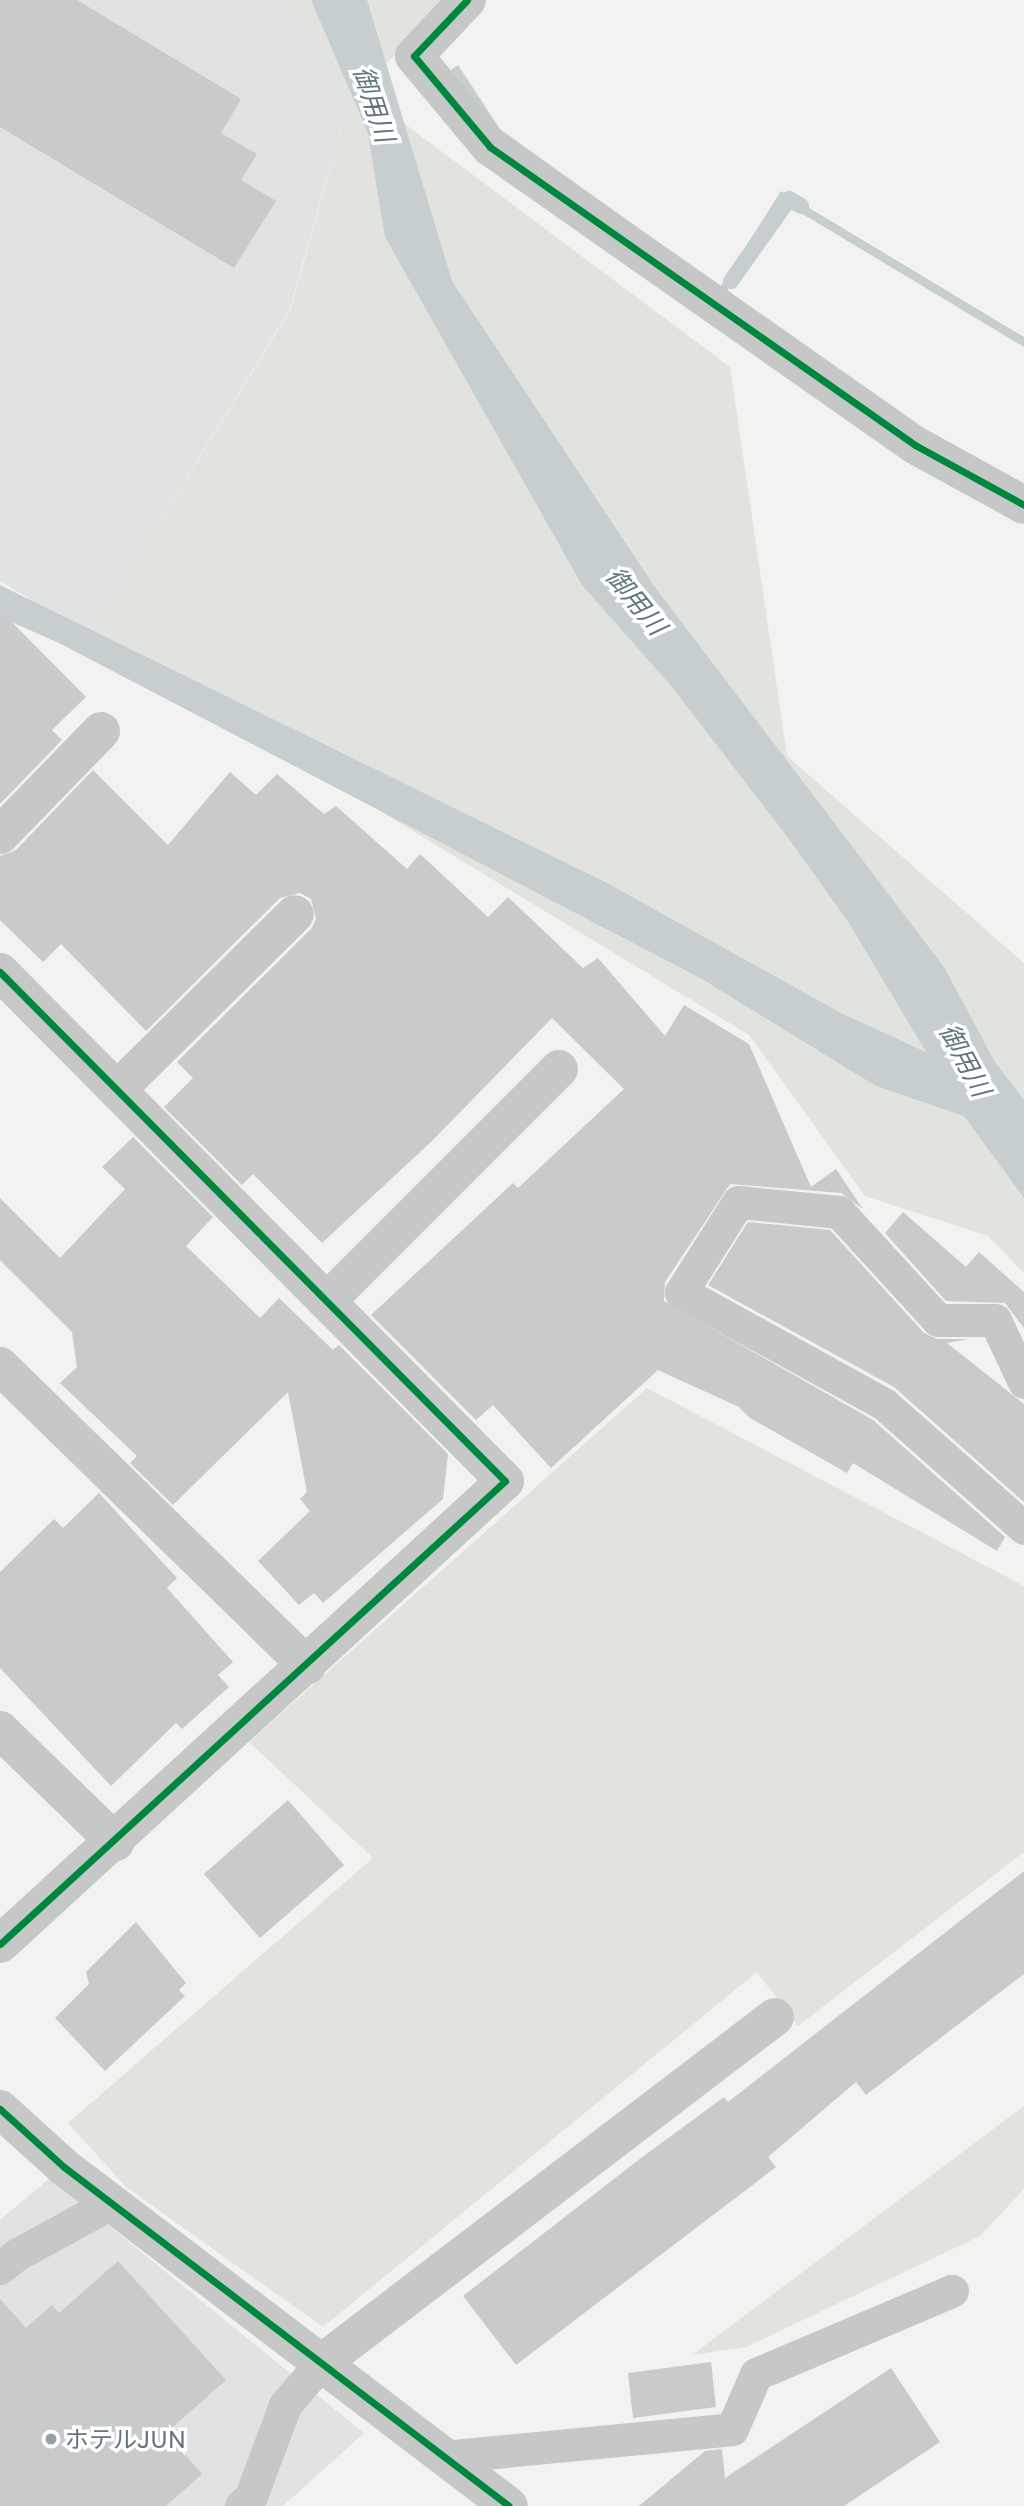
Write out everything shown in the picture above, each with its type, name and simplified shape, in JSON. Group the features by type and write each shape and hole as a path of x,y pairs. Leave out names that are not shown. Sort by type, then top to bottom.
{"street":[{"path":"467,0 414,56 490,147 915,445 1024,505"},
{"path":"0,835 101,732"},
{"path":"117,1090 295,914"},
{"path":"0,972 505,1481 307,1666 0,1944"},
{"path":"327,1301 559,1069"},
{"path":"0,1366 307,1666"},
{"path":"0,1730 115,1842"},
{"path":"320,2364 775,2017"},
{"path":"0,2109 111,2203 509,2506"}],"lane":[{"path":"1024,1382 995,1320 938,1320 839,1212 738,1202 681,1292 884,1404 1024,1528"},
{"path":"0,2268 16,2255 111,2203"},
{"path":"443,2457 732,2430 756,2374 952,2291"},
{"path":"241,2506 251,2496 285,2405 320,2364"}],"shaded area":[{"path":"0,0 288,0 353,86 289,311 90,635 0,581"},
{"path":"288,0 447,0 387,63 354,86 730,367 787,756 1024,963 1024,1273 988,1236 865,1196 749,1035 90,635 290,311 353,86"},
{"path":"647,1388 1024,1586 1024,1852 798,2026 757,1972 323,2327 126,2187 68,2123 373,1858 249,1742"},
{"path":"1024,2106 1024,2189 980,2236 746,2347 692,2355"},
{"path":"50,2178 364,2433 283,2506 0,2506 0,2220"}],"water":[{"name":"御用川","path":"311,0 367,0 452,281 654,586 944,967 995,1062 1024,1100 1024,1198 964,1116 876,1086 702,979 59,643 0,617 0,585 607,883 841,1013 926,1052 849,923 789,839 672,687 582,585 385,237 368,133"},
{"path":"458,65 500,129 720,287 781,191 1024,337 1024,347 781,201 723,298 496,142 451,70"}],"building":[{"path":"0,0 77,0 241,99 221,133 257,154 241,180 276,201 234,268 0,127"},
{"path":"0,610 86,697 52,730 62,740 0,804"},
{"path":"93,770 168,845 230,772 256,795 277,774 324,814 336,806 407,869 420,854 488,917 508,897 583,968 598,958 665,1036 684,1005 749,1044 811,1187 836,1169 863,1209 841,1193 730,1184 665,1282 664,1301 873,1420 1005,1537 997,1551 853,1463 847,1473 750,1418 739,1407 658,1370 551,1468 493,1405 476,1420 371,1315 513,1183 518,1188 624,1089 552,1018 432,1141 322,1243 253,1174 242,1185 164,1107 193,1078 177,1062 311,929 316,919 311,899 300,893 280,898 146,1031 61,944 43,962 0,920 0,856 16,850"},
{"path":"133,1137 213,1217 186,1246 260,1318 279,1298 333,1350 339,1345 448,1454 443,1499 323,1603 314,1593 299,1605 258,1561 310,1511 300,1499 307,1492 288,1392 173,1505 130,1463 137,1456 60,1383 77,1367 72,1332 0,1260 0,1198 60,1258 125,1189 102,1167"},
{"path":"903,1212 966,1267 979,1252 1024,1292 1024,1328 1005,1303 946,1301 885,1233"},
{"path":"748,1222 830,1230 924,1333 937,1339 968,1339 947,1343 1024,1404 1024,1502 894,1387 708,1285"},
{"path":"99,1493 177,1578 167,1588 233,1662 218,1675 229,1687 182,1729 176,1723 111,1786 0,1668 0,1572 54,1519 63,1528"},
{"path":"288,1800 344,1865 260,1938 204,1874"},
{"path":"1024,1871 1024,1974 866,2095 856,2082 768,2157 776,2167 516,2365 463,2296 724,2097 728,2102"},
{"path":"136,1922 186,1983 179,1990 185,1996 105,2071 55,2018 89,1984 86,1972"},
{"name":"ホテルJUN","path":"118,2261 226,2380 166,2433 202,2474 166,2506 0,2506 0,2299 26,2328 52,2305 59,2313"},
{"path":"711,2362 716,2407 633,2418 628,2373"},
{"path":"891,2368 940,2442 844,2506 639,2506 705,2451 722,2449 725,2478"}],"waterway":[{"path":"731,281 789,199 801,206"}],"cycle path":[{"path":"467,0 414,56 490,147 915,445 1024,505"},
{"path":"0,972 505,1481 0,1944"},
{"path":"0,2109 64,2167 509,2506"}],"place":[{"name":"ホテルJUN","path":"51,2439"}]}
